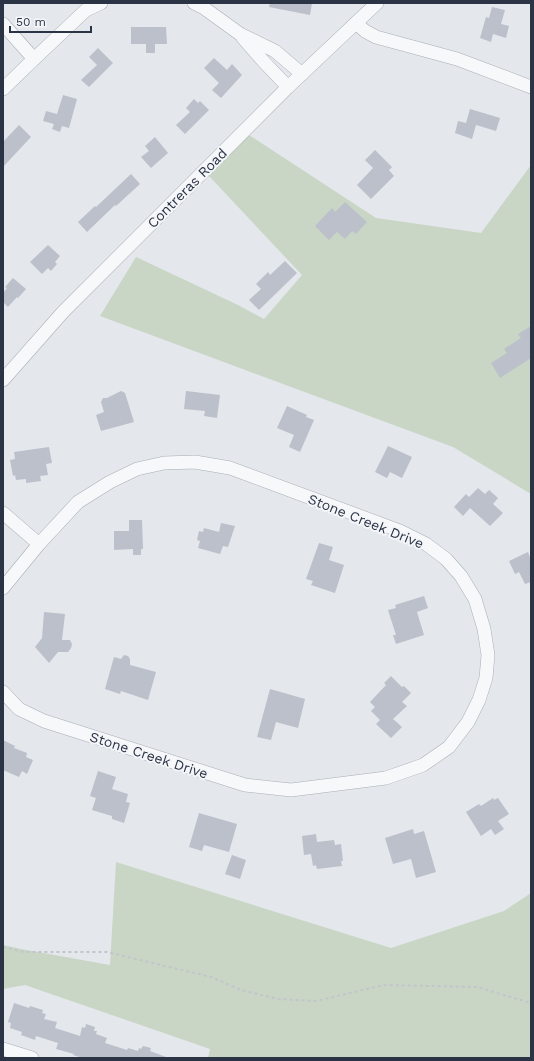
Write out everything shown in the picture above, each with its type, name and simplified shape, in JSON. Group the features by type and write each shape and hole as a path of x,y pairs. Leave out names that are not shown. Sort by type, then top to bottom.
{"street":[{"path":"3,89 86,10 101,3"},
{"path":"194,3 204,8 240,34 275,51 302,74"},
{"name":"Contreras Road","path":"3,380 63,312 288,87 377,3"},
{"path":"356,23 365,31 376,37 457,59 531,87"},
{"path":"3,24 34,59"},
{"path":"240,34 288,87"},
{"name":"Stone Creek Drive","path":"3,588 39,544 78,502 110,482 137,469 164,463 195,462 230,468 400,531 426,544 446,559 461,576 475,599 484,629 488,655 486,678 479,700 468,722 449,747 423,765 386,778 291,790 245,785 44,721 19,709 3,692"},
{"path":"3,513 39,544"},
{"path":"3,1049 32,1058"}],"path":[{"path":"3,947 24,952 107,952 211,978 241,990 278,999 316,1001 384,985 477,987 531,1003"}],"green space":[{"path":"249,135 376,218 481,233 531,165 531,494 453,447 100,316 136,257 238,305 264,319 302,275 209,176"},
{"path":"116,862 391,948 504,911 531,893 531,1058 208,1058 210,1049 25,985 3,989 3,945 110,965"}],"building":[{"path":"270,3 312,3 310,15 269,7"},
{"path":"492,7 505,10 501,24 509,26 506,38 493,34 491,42 480,38 486,17 489,18"},
{"path":"131,27 166,27 167,44 155,44 155,53 146,53 146,44 131,44"},
{"path":"98,48 113,63 89,87 81,80 97,65 89,57"},
{"path":"214,58 227,70 232,64 242,75 221,98 212,90 219,83 204,68"},
{"path":"63,95 77,99 69,128 62,126 60,132 52,129 54,124 43,121 46,111 57,114"},
{"path":"194,99 198,103 200,101 209,110 185,134 176,125 190,112 186,108"},
{"path":"470,109 500,118 496,131 476,125 472,139 455,133 458,121 466,123"},
{"path":"19,125 31,137 3,167 3,142"},
{"path":"155,137 168,153 151,168 141,157 149,151 145,146"},
{"path":"375,150 392,167 389,170 394,176 371,199 357,185 373,168 365,160"},
{"path":"131,174 140,184 116,206 115,205 87,232 78,222"},
{"path":"345,202 367,222 356,234 352,231 345,239 337,232 329,240 315,226 332,208 335,212"},
{"path":"48,245 60,256 55,262 57,264 51,271 48,268 42,274 30,262"},
{"path":"285,261 297,273 259,310 249,300 261,289 256,284 268,272 270,275"},
{"path":"13,278 26,289 8,307 3,302 3,293 7,288 5,287"},
{"path":"531,326 531,358 500,378 491,363 507,353 504,349 521,338 518,334"},
{"path":"121,391 125,393 134,422 101,431 96,415 104,412 101,402 103,398 107,398"},
{"path":"186,391 220,395 217,418 204,416 205,411 184,409"},
{"path":"287,406 307,415 306,417 314,420 300,452 289,447 294,435 277,428"},
{"path":"388,446 412,457 402,478 390,472 387,478 375,472"},
{"path":"49,447 52,463 46,464 48,475 40,476 41,481 26,483 26,479 16,480 15,475 13,476 10,460 15,459 14,452"},
{"path":"478,488 485,494 489,490 498,498 493,504 503,513 490,526 470,508 463,516 454,507 466,494 469,497"},
{"path":"129,520 142,520 143,549 141,549 141,555 133,555 133,549 114,550 114,531 129,531"},
{"path":"221,523 235,526 228,547 223,546 220,554 198,548 200,541 197,540 199,531 203,532 204,528 219,532"},
{"path":"319,543 333,547 329,560 344,565 335,593 311,585 313,581 306,579"},
{"path":"528,552 531,560 531,582 525,584 519,572 515,574 509,561"},
{"path":"424,596 428,608 417,612 424,635 396,644 393,635 396,635 388,610 396,608 395,605"},
{"path":"44,612 65,614 62,640 70,640 72,644 68,652 58,652 49,663 35,647 42,638"},
{"path":"124,655 128,656 130,659 130,665 156,672 148,700 121,691 120,694 105,689 114,657 121,659"},
{"path":"391,676 402,687 404,686 411,693 402,702 407,706 393,719 402,727 391,738 376,724 380,720 371,711 375,707 370,702 386,685 384,683"},
{"path":"270,689 305,699 298,728 276,722 271,740 257,737"},
{"path":"3,740 15,746 14,748 27,753 26,757 33,760 27,774 22,771 19,777 3,770"},
{"path":"98,771 116,777 112,789 128,794 126,802 130,803 124,823 112,819 112,816 92,810 96,798 90,796"},
{"path":"493,798 494,800 498,798 509,814 498,821 504,829 495,835 491,829 481,836 466,812 479,804 481,806"},
{"path":"199,813 237,824 229,852 204,845 202,851 189,847"},
{"path":"413,829 414,834 424,831 436,872 416,878 411,859 393,864 385,838"},
{"path":"316,834 317,842 334,840 335,845 341,844 343,861 341,861 342,866 317,869 316,865 313,866 311,854 304,855 302,836"},
{"path":"232,855 246,860 240,879 225,874"},
{"path":"14,1003 29,1008 30,1006 43,1010 42,1013 46,1014 44,1019 57,1022 55,1028 80,1036 82,1027 85,1028 86,1024 95,1027 94,1031 97,1031 96,1034 107,1038 105,1043 127,1050 128,1048 138,1051 139,1048 141,1049 143,1046 151,1048 150,1051 166,1058 83,1058 56,1049 58,1043 36,1036 35,1040 21,1035 22,1032 10,1028 11,1023 8,1022"}]}
